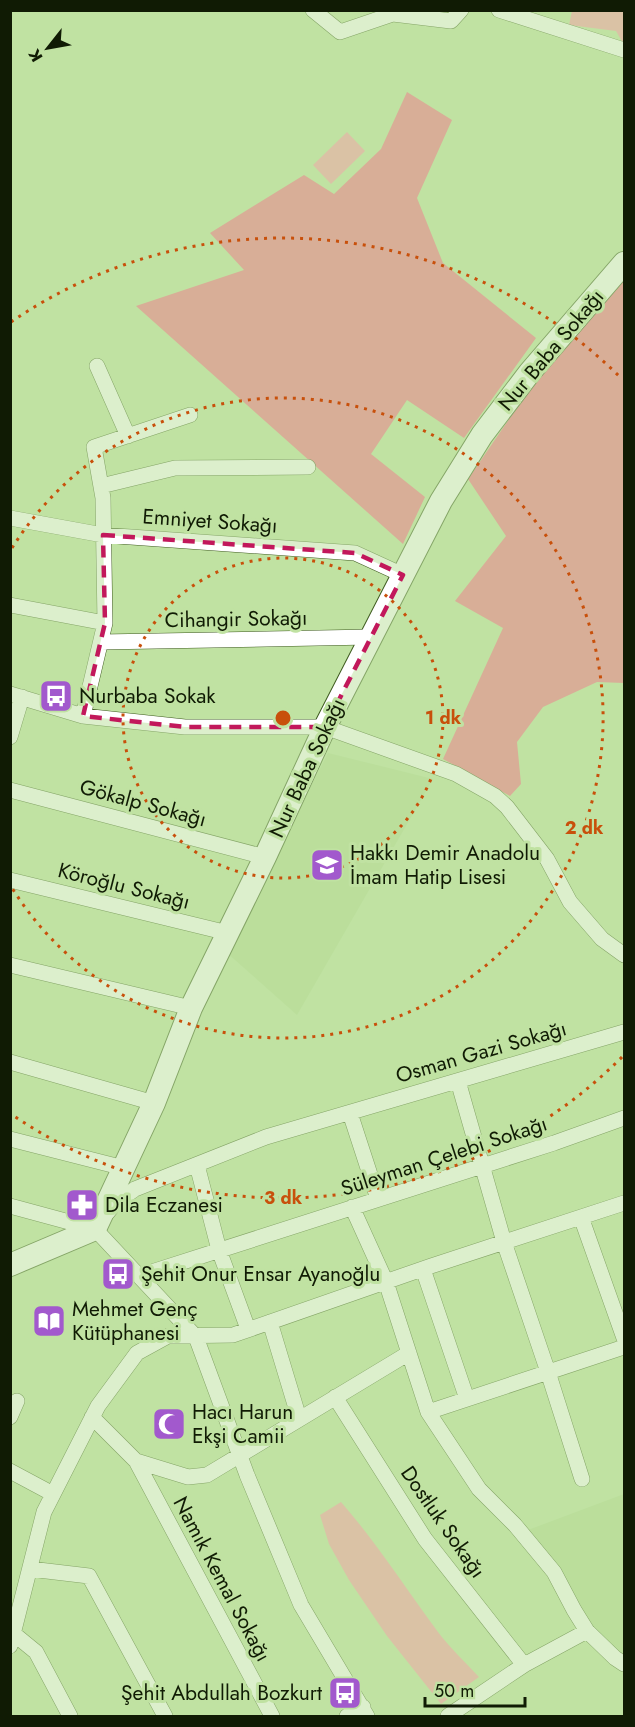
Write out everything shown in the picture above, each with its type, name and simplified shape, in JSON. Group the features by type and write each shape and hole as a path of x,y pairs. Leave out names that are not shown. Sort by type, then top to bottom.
{"main road":[{"name":"Nur Baba Sokağı","path":"95,1229 154,1103 191,1008 325,727 441,501 482,435 530,372 624,263"},
{"path":"10,1265 95,1229"}],"street":[{"path":"313,10 340,32 393,14 451,21 460,10"},
{"path":"499,10 624,50"},
{"path":"97,366 128,435"},
{"path":"83,716 105,622 104,498 94,447 190,415"},
{"path":"101,486 175,468 308,468"},
{"name":"Emniyet Sokağı","path":"10,518 103,535 355,553 403,575"},
{"path":"10,605 105,622"},
{"name":"Cihangir Sokağı","path":"101,642 371,637"},
{"path":"10,737 16,695 83,716 185,727 325,727 456,774 495,796 520,822 547,860 570,902 602,939 624,955"},
{"name":"Gökalp Sokağı","path":"10,790 265,857"},
{"name":"Köroğlu Sokağı","path":"10,880 228,933"},
{"path":"10,965 191,1008"},
{"name":"Osman Gazi Sokağı","path":"95,1229 115,1203 135,1189 266,1137 624,1032"},
{"path":"10,1062 154,1103"},
{"path":"458,1081 504,1242 582,1479"},
{"path":"350,1113 378,1199"},
{"name":"Süleyman Çelebi Sokağı","path":"139,1276 554,1143 624,1118"},
{"path":"10,1138 124,1168"},
{"path":"197,1165 219,1250 248,1329"},
{"path":"70,1716 36,1652 12,1640 44,1512 98,1406 137,1353 168,1336 232,1335 386,1281 624,1203"},
{"path":"10,1206 95,1229 196,1337 239,1454 302,1605 365,1712 346,1716"},
{"path":"352,1207 386,1281 428,1412 479,1489 514,1525 554,1572 587,1631 624,1664"},
{"path":"581,1217 624,1338"},
{"path":"423,1269 467,1399"},
{"path":"270,1322 299,1418"},
{"path":"428,1412 624,1347"},
{"path":"92,1417 136,1461 188,1477 207,1475 409,1353"},
{"name":"Dostluk Sokağı","path":"335,1397 425,1539 524,1665"},
{"path":"10,1417 16,1401"},
{"name":"Namık Kemal Sokağı","path":"136,1461 272,1716"},
{"path":"10,1471 53,1494"},
{"path":"30,1569 89,1576 165,1716"},
{"path":"448,1716 524,1665 587,1631"}],"highlighted area":[{"path":"103,535 355,553 403,575 325,727 185,727 83,716 105,623"}],"shaded area":[{"path":"572,11 624,11 624,45 616,31 569,25"},
{"path":"407,92 452,120 417,198 443,263 536,338 464,438 407,400 371,454 425,497 403,544 136,306 244,270 210,233 304,175 334,194 381,149"},
{"path":"347,132 365,151 331,184 313,165"},
{"path":"621,279 624,280 624,683 597,682 543,707 517,742 521,784 510,796 443,759 503,628 455,601 506,536 468,479 531,387"},
{"name":"Hakkı Demir Anadolu İmam Hatip Lisesi","path":"328,753 433,779 297,1015 226,952"},
{"path":"624,1494 624,1655 603,1640 588,1619 557,1563 528,1530"},
{"path":"341,1502 443,1638 479,1677 441,1704 387,1636 349,1580 329,1544 320,1515"}],"place":[{"name":"Nurbaba Sokak","path":"56,696"},
{"name":"Hakkı Demir Anadolu İmam Hatip Lisesi","path":"327,865"},
{"name":"Dila Eczanesi","path":"82,1205"},
{"name":"Şehit Onur Ensar Ayanoğlu","path":"118,1274"},
{"name":"Mehmet Genç Kütüphanesi","path":"49,1321"},
{"name":"Hacı Harun Ekşi Camii","path":"169,1424"},
{"name":"Şehit Abdullah Bozkurt","path":"345,1693"}]}
